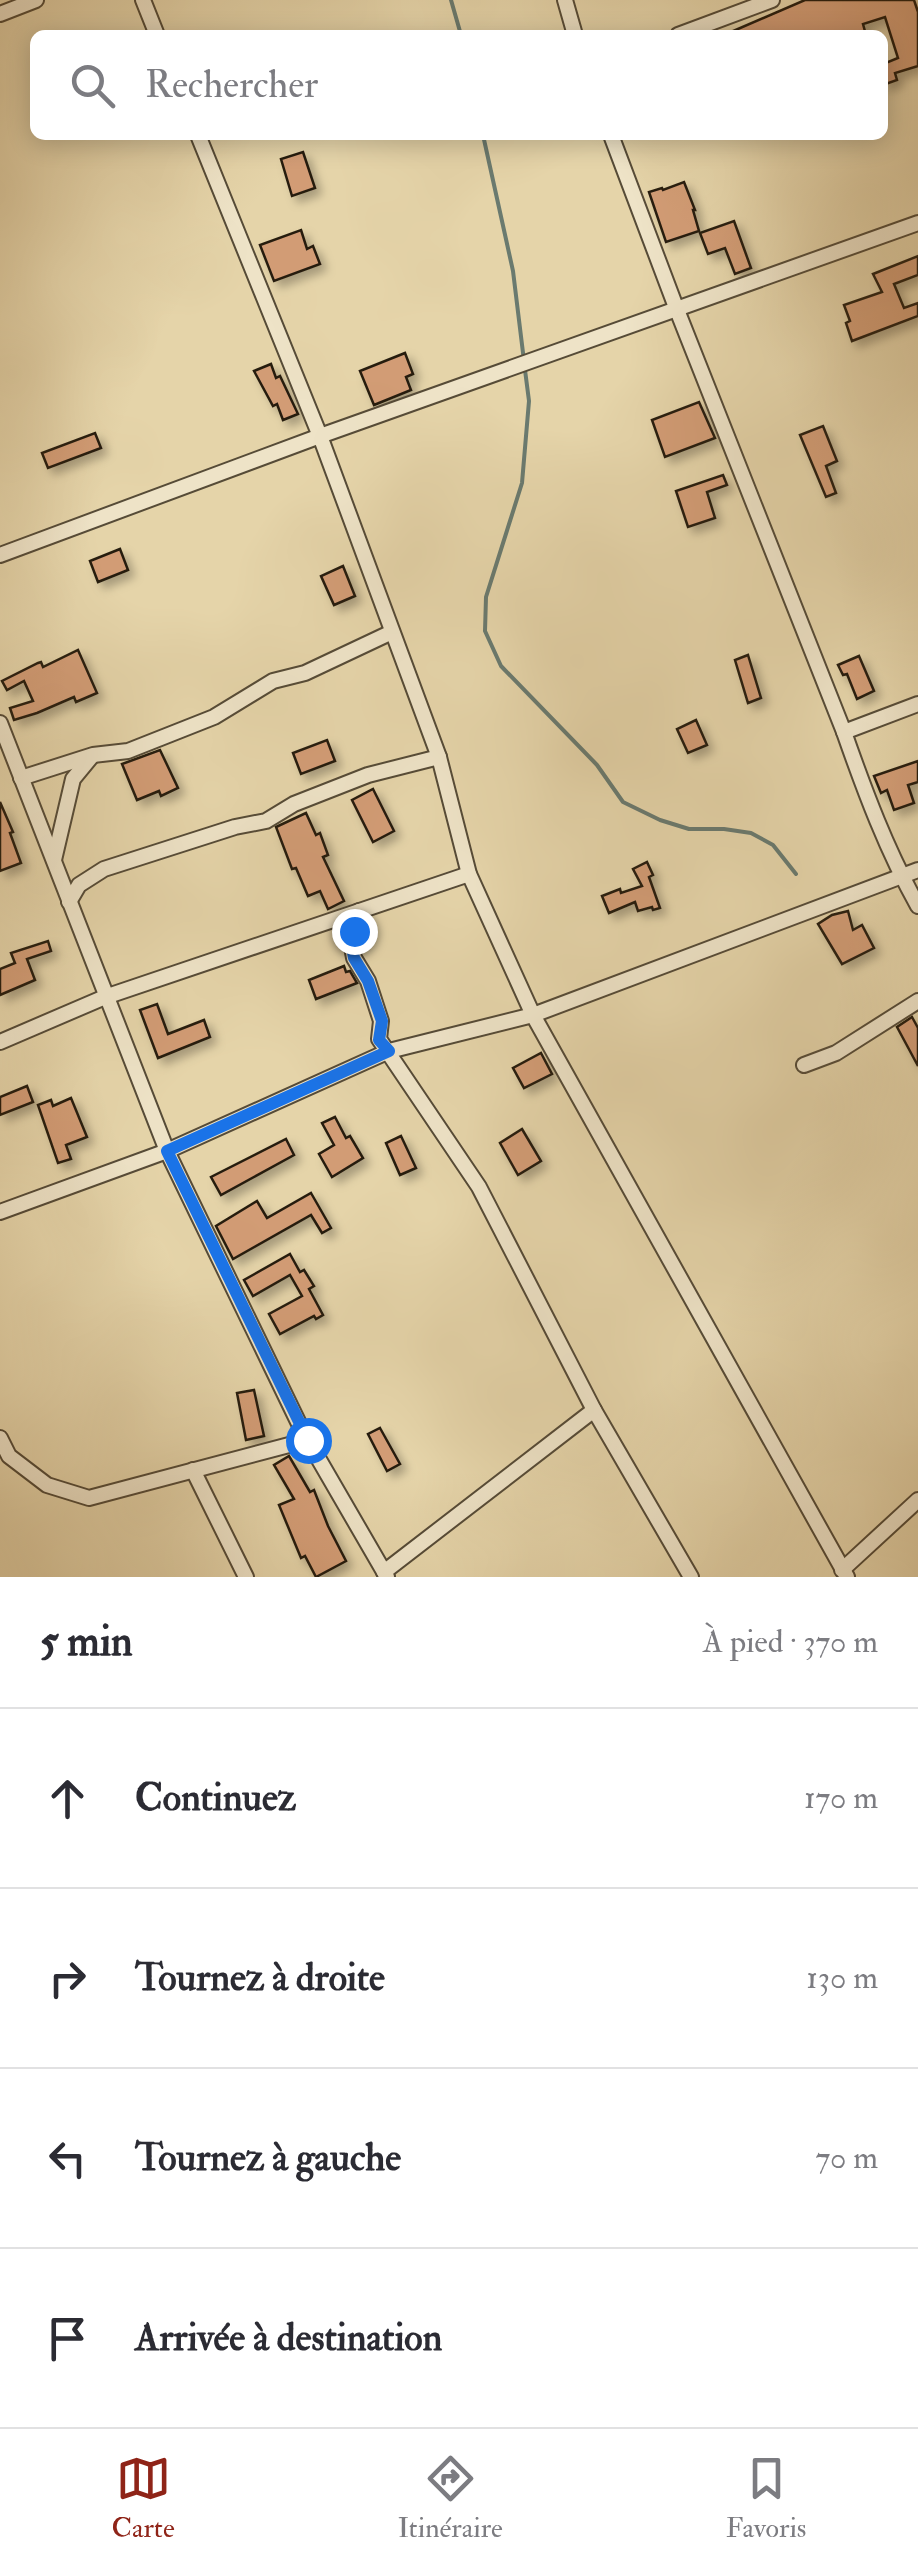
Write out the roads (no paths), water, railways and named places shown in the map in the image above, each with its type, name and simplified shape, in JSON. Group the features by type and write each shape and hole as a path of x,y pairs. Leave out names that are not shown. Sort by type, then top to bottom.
{"street":[{"path":"0,14 36,0"},
{"path":"143,0 156,30"},
{"path":"564,0 573,30"},
{"path":"691,30 772,0"},
{"path":"200,140 320,436 439,758 469,874 534,1015 845,1573 918,1500"},
{"path":"612,140 879,827 918,906"},
{"path":"0,555 918,222"},
{"path":"21,778 93,755 128,751 214,717 273,681 305,673 392,632"},
{"path":"844,732 918,704"},
{"path":"0,724 167,1151 308,1440 385,1574 594,1410"},
{"path":"54,862 73,779 93,755"},
{"path":"69,902 79,885 104,869 235,827 266,821 294,804 368,775 439,758"},
{"path":"0,1212 167,1151 389,1051 534,1015 918,870"},
{"path":"0,1042 106,997 469,874"},
{"path":"359,911 352,947 382,1021 379,1040 480,1186 594,1410 691,1577"},
{"path":"804,1065 836,1053 918,1001"},
{"path":"0,1438 9,1456 47,1484 89,1498 308,1440"},
{"path":"193,1470 246,1577"}],"waterway":[{"path":"451,0 460,30"},
{"path":"484,140 513,271 524,361"},
{"path":"525,370 529,401 522,483 486,597 485,631 501,666 597,765 623,802 689,829 751,833 773,845 796,874"}]}
